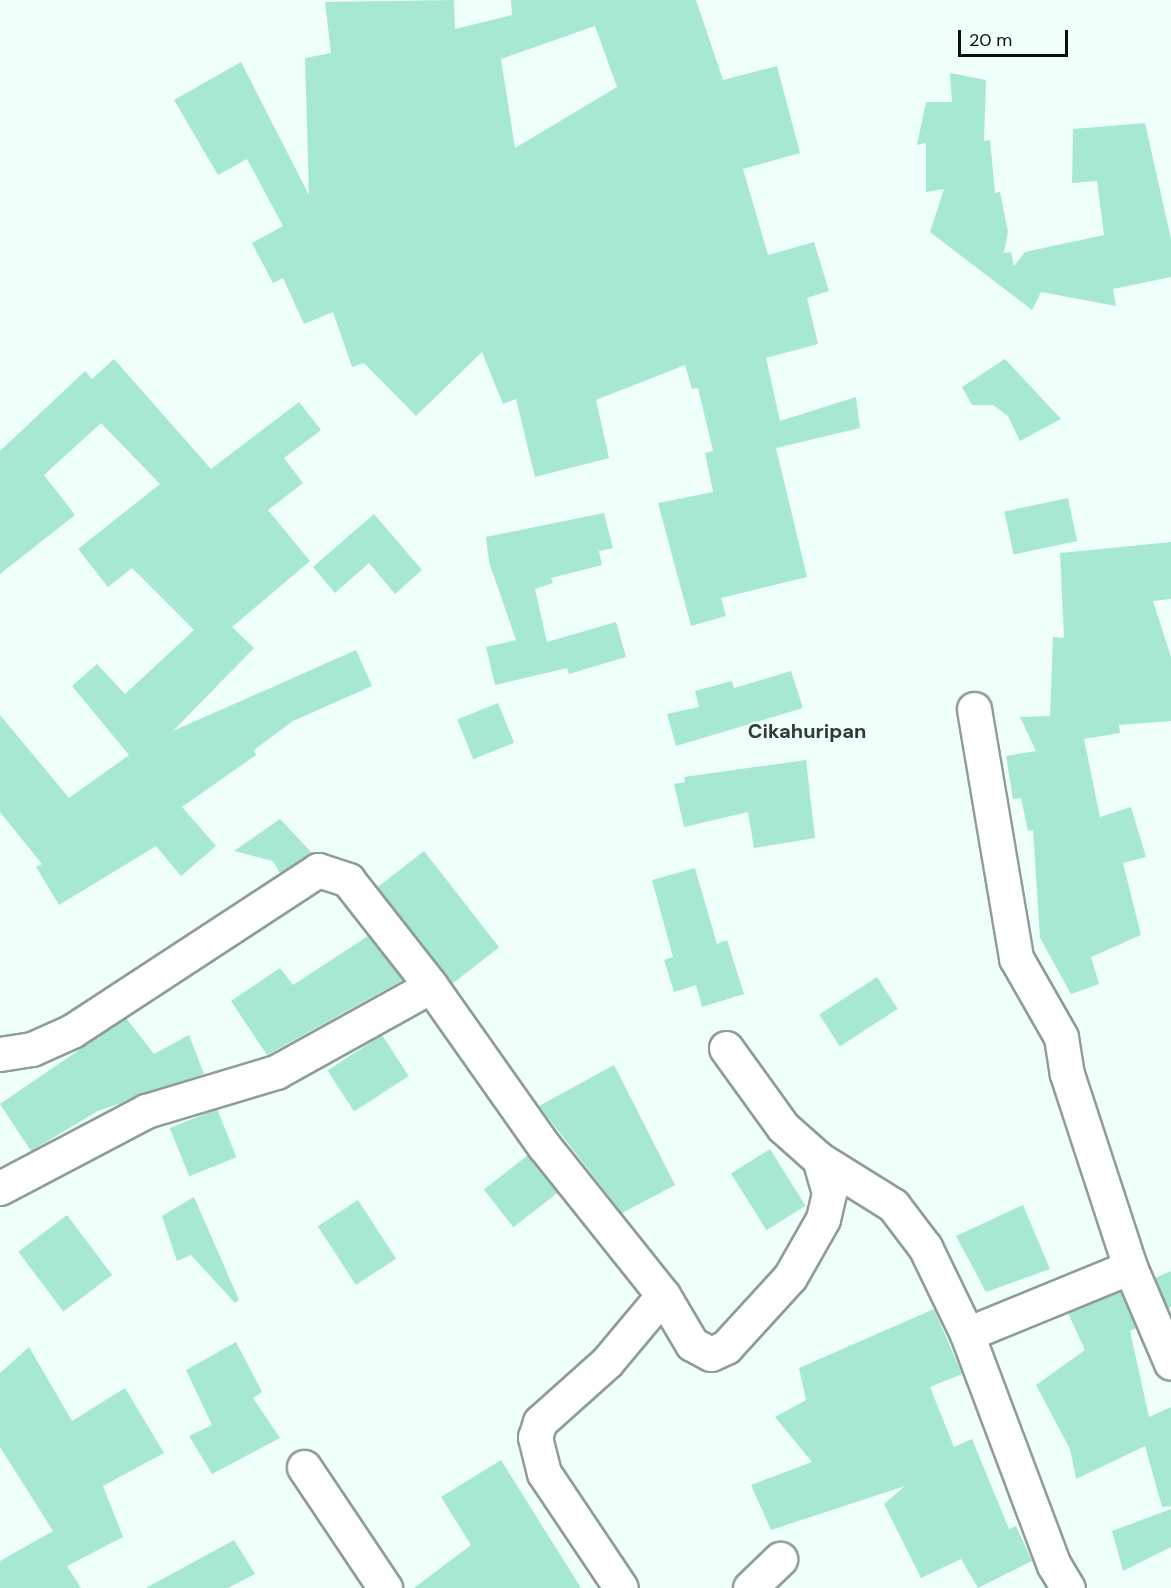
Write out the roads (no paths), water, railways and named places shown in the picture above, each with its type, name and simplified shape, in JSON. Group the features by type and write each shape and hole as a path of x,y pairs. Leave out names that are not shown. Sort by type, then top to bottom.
{"street":[{"path":"974,710 1016,958 1061,1037 1066,1074 1130,1267 1171,1362"},
{"path":"0,1054 32,1049 72,1031 318,870 348,880 431,986 544,1146 663,1295 692,1344 711,1354 726,1347 790,1277 823,1219 829,1193 819,1159"},
{"path":"0,1188 146,1111 276,1072 431,986"},
{"path":"726,1048 783,1127 819,1159 860,1181 893,1205 925,1247 967,1334 1054,1565 1068,1588"},
{"path":"967,1334 1130,1267"},
{"path":"621,1588 544,1473 535,1437 540,1422 607,1362 663,1295"},
{"path":"304,1467 385,1588"},
{"path":"750,1588 780,1558"}],"district":[{"name":"Cikahuripan","path":"807,731"}]}
